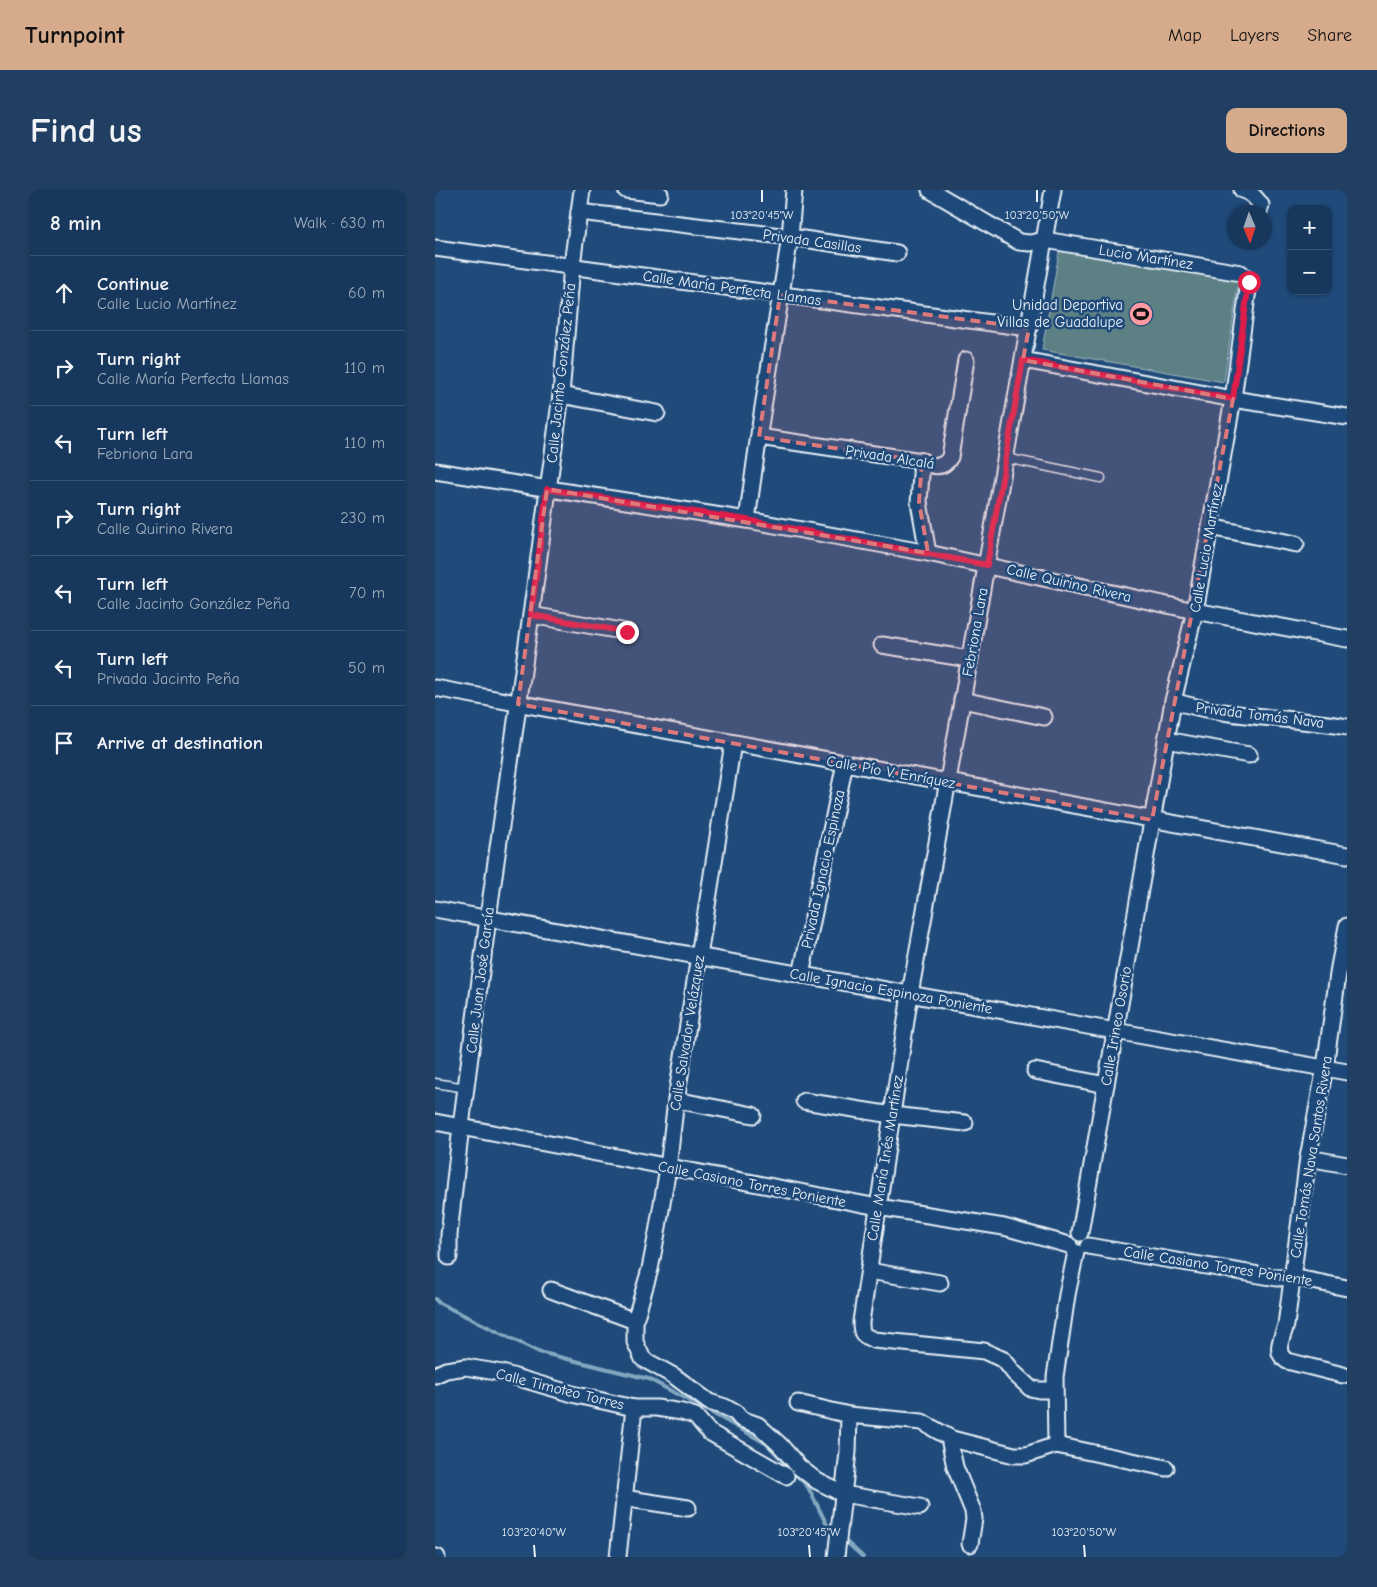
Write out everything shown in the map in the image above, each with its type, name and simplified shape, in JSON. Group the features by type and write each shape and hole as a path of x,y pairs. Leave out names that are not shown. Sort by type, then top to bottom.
{"street":[{"name":"Calle Jacinto González Peña","path":"517,704 561,395 572,265 582,190"},
{"path":"626,190 660,194"},
{"path":"747,520 790,238 794,190"},
{"name":"Lucio Martínez","path":"930,190 1019,242 1031,243 1045,240 1241,273 1246,276"},
{"name":"Febriona Lara","path":"910,994 1053,190"},
{"path":"1242,190 1254,196 1261,205"},
{"name":"Privada Casillas","path":"579,212 897,253"},
{"name":"Calle María Perfecta Llamas","path":"435,248 1029,328"},
{"name":"Calle Lucio Martínez","path":"1152,820 1173,702 1195,611 1211,527 1233,399 1249,282 1246,276"},
{"name":"Privada Alcalá","path":"759,438 922,461 930,465 939,466 948,462 950,457 966,360"},
{"path":"1023,360 1233,399 1347,417"},
{"path":"561,395 657,413"},
{"path":"922,461 919,502 928,553"},
{"name":"Calle Quirino Rivera","path":"435,470 747,520 928,553 1195,611 1347,639"},
{"path":"1211,527 1296,544"},
{"path":"531,615 627,632"},
{"path":"881,644 970,659"},
{"name":"Calle Pío V. Enríquez","path":"435,688 1347,855"},
{"path":"963,700 1044,717"},
{"name":"Privada Tomás Nava","path":"1173,702 1197,708 1347,727"},
{"name":"Calle Juan José García","path":"449,1257 449,1235 461,1126 517,704"},
{"path":"1166,740 1249,755"},
{"name":"Calle Salvador Velázquez","path":"635,1321 657,1233 668,1168 675,1100 733,743"},
{"name":"Privada Ignacio Espinoza","path":"801,975 845,764"},
{"name":"Calle Irineo Osorio","path":"1078,1248 1088,1237 1080,1233 1152,820"},
{"name":"Calle Ignacio Espinoza Poniente","path":"435,909 1347,1072"},
{"name":"Calle Tomás Nava Santos Rivera","path":"1343,1375 1287,1361 1281,1357 1279,1351 1286,1325 1307,1158 1325,1067 1339,967 1347,926"},
{"name":"Calle María Inés Martínez","path":"910,994 861,1331 864,1335 874,1340 984,1351 1004,1360 1013,1374 1031,1388 1054,1390"},
{"path":"1035,1071 1106,1085"},
{"path":"675,1100 753,1116"},
{"path":"804,1101 892,1115 965,1123"},
{"name":"Calle Casiano Torres Poniente","path":"435,1122 878,1208 1004,1227 1078,1248 1277,1278 1292,1277 1347,1288"},
{"path":"1307,1158 1347,1166"},
{"path":"1056,1445 1055,1378 1066,1304 1078,1248"},
{"path":"869,1271 940,1283"},
{"path":"551,1290 635,1321 635,1342 643,1359 675,1376 709,1402 725,1407 736,1413 741,1419 758,1425 780,1445 799,1467 817,1481 843,1494 920,1507"},
{"name":"Calle Timoteo Torres","path":"435,1375 446,1370 466,1367 502,1373 576,1395 634,1408 657,1408 695,1416"},
{"path":"709,1402 695,1416 709,1432 787,1476"},
{"path":"798,1403 849,1415 922,1422 952,1439 1014,1455 1026,1455 1056,1445 1166,1468"},
{"path":"618,1557 634,1408"},
{"path":"836,1557 848,1452 849,1415"},
{"path":"952,1439 950,1443 955,1468 973,1511 974,1519 970,1544"},
{"path":"623,1498 688,1508"}],"lane":[{"path":"1006,458 1101,478"},
{"path":"435,1083 466,1088"}],"highlighted area":[{"path":"780,295 1029,328 1023,360 1233,399 1152,820 518,704 547,489 928,553 919,502 922,461 759,437"}],"green space":[{"name":"Unidad Deportiva Villas de Guadalupe","path":"1060,247 1239,279 1224,382 1042,350"}],"waterway":[{"path":"435,1299 439,1303 539,1352 649,1379 767,1444 808,1487 828,1527 835,1532"},
{"path":"842,1538 863,1557"}],"place":[{"name":"Unidad Deportiva Villas de Guadalupe","path":"1141,314"}],"route":[{"path":"627,632 531,615 547,489 747,520 987,565 1023,360 1233,399 1249,282"}]}
